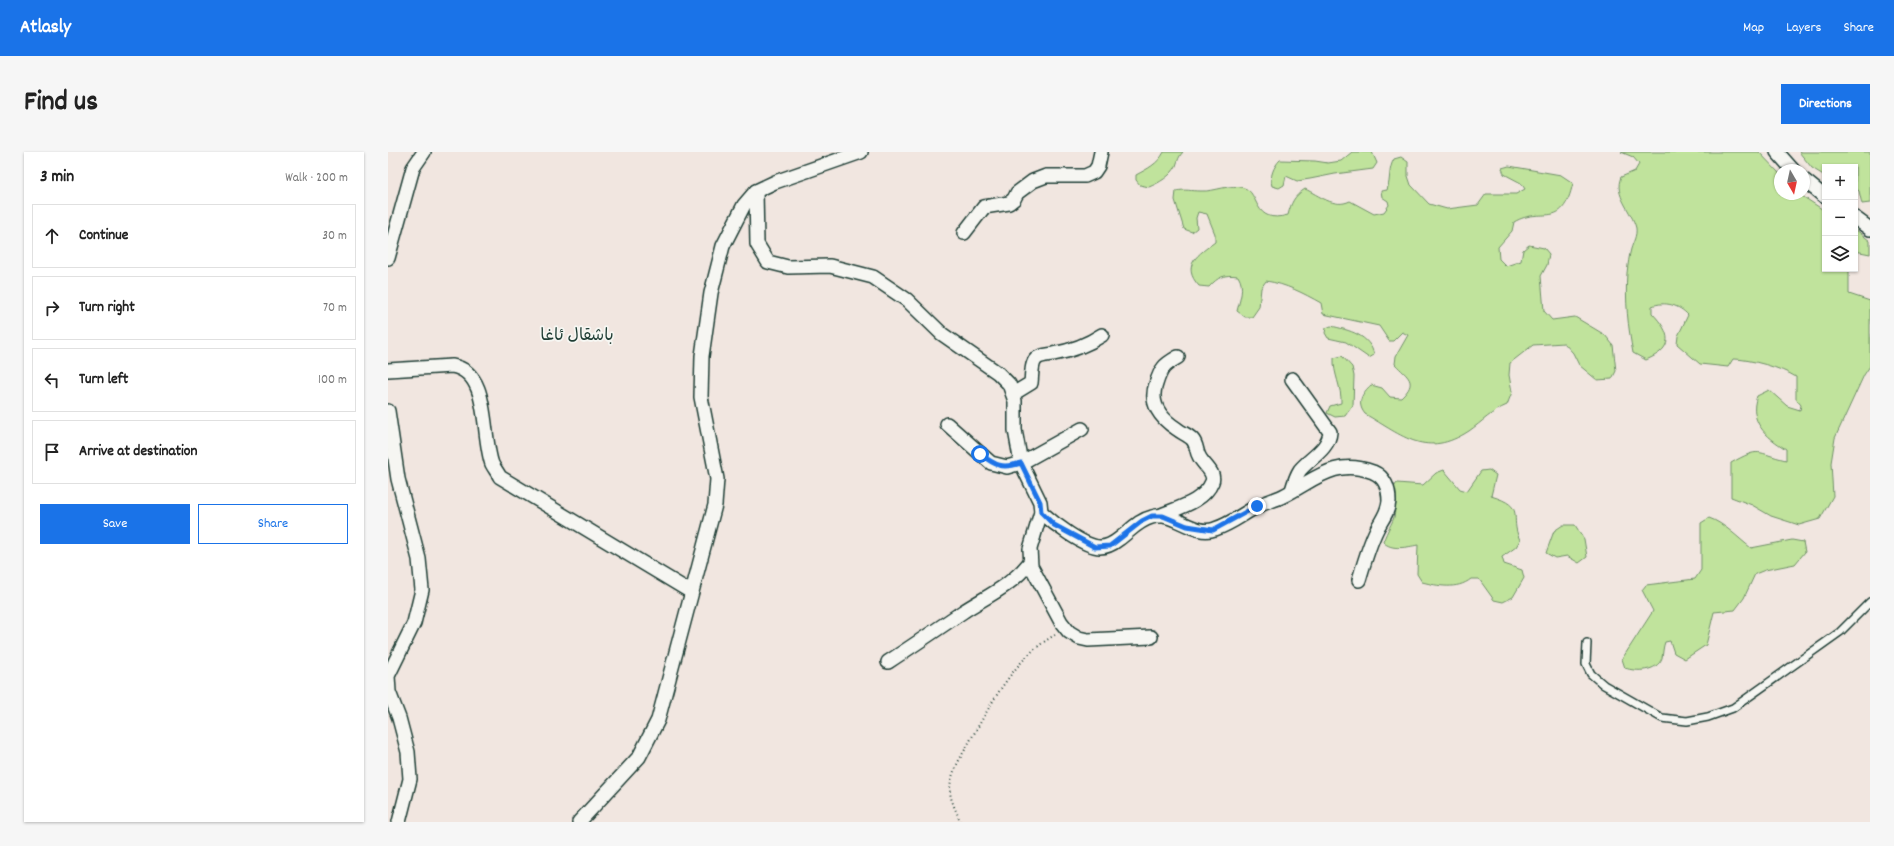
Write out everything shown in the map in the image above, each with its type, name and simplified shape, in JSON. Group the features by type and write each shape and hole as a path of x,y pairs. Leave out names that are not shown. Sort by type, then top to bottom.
{"street":[{"path":"388,258 413,168 424,152"},
{"path":"579,822 639,756 658,720 715,505 717,479 701,397 702,356 711,293 723,246 744,205 756,191 775,182 861,152"},
{"path":"964,233 984,207 1009,203 1014,199 1017,193 1033,181 1046,176 1085,176 1094,172 1098,166 1101,152"},
{"path":"1777,152 1788,164"},
{"path":"1810,185 1822,195"},
{"path":"756,191 757,244 762,255 768,262 788,266 830,266 874,277 907,300 957,345 998,373 1009,384 1013,394 1017,445 1021,463 1038,496 1041,512 1030,549 1030,562 1044,591 1067,628 1079,638 1108,641 1151,637"},
{"path":"1858,220 1870,229"},
{"path":"1013,394 1031,383 1033,365 1035,360 1040,356 1070,350 1089,343 1102,335"},
{"path":"1159,516 1195,500 1212,484 1213,479 1211,472 1199,456 1195,442 1162,417 1153,401 1153,394 1160,372 1164,365 1178,357"},
{"path":"388,370 452,366 461,368 470,374 479,389 489,451 493,465 500,477 691,592"},
{"path":"1292,379 1330,432 1330,438 1325,446 1301,470 1295,479 1292,490"},
{"path":"388,411 398,480 419,559 422,590 414,623 388,676 389,692 399,718 408,752 410,779 399,822"},
{"path":"947,424 991,463 1007,467 1021,463 1082,429"},
{"path":"1041,512 1054,525 1095,547 1110,546 1142,521 1152,516 1163,516 1187,526 1213,530 1317,476 1334,469 1348,467 1362,468 1375,473 1385,481 1388,491 1388,510 1375,535 1359,580"},
{"path":"888,662 966,610 1001,590 1020,574 1030,562"}],"lane":[{"path":"1587,643 1586,664 1591,674 1604,685 1662,718 1687,721 1708,717 1733,708 1840,632 1870,602"}],"path":[{"path":"960,822 950,789 958,762 1007,679 1045,640 1067,628"}],"green space":[{"path":"1164,152 1183,152 1174,170 1164,179 1149,187 1140,185 1136,180 1136,175 1155,163"},
{"path":"1352,152 1372,152 1377,163 1373,169 1297,181 1286,176 1284,185 1279,188 1272,186 1271,179 1273,172 1280,160 1328,163 1341,161"},
{"path":"1621,152 1759,152 1774,168 1774,200 1808,200 1822,209 1822,272 1849,272 1849,294 1870,301 1870,366 1864,375 1835,438 1831,463 1833,496 1820,519 1799,525 1771,516 1752,505 1731,497 1731,463 1748,454 1758,452 1786,460 1786,449 1766,434 1757,421 1755,405 1757,396 1769,390 1787,406 1800,410 1801,405 1796,399 1796,377 1774,367 1740,359 1733,359 1728,367 1700,364 1677,344 1678,336 1688,315 1676,306 1667,304 1652,306 1652,313 1666,333 1666,345 1662,350 1646,360 1633,353 1627,313 1626,283 1629,258 1636,228 1621,197 1619,184 1621,177 1635,171 1639,164 1633,157"},
{"path":"1799,152 1870,152 1870,203 1862,204 1858,190 1858,164 1822,164 1822,174 1809,164"},
{"path":"1401,157 1408,162 1408,176 1411,185 1429,204 1447,209 1478,205 1486,194 1516,194 1525,189 1521,183 1504,174 1502,168 1509,166 1561,175 1573,183 1568,198 1563,207 1557,212 1524,217 1514,222 1512,231 1498,247 1499,259 1506,266 1521,261 1523,250 1529,245 1544,248 1549,254 1547,265 1541,276 1544,311 1552,320 1575,317 1605,335 1613,345 1616,371 1612,379 1597,380 1579,365 1573,353 1564,343 1533,345 1510,363 1509,375 1512,392 1507,405 1492,413 1469,431 1454,439 1440,443 1427,444 1415,441 1391,430 1365,414 1361,406 1361,398 1371,385 1382,388 1390,397 1401,398 1406,392 1410,383 1409,380 1395,364 1396,356 1408,335 1402,332 1393,341 1389,341 1379,326 1323,314 1321,303 1301,292 1266,281 1261,288 1259,307 1252,317 1245,317 1237,311 1242,289 1238,276 1229,275 1222,277 1209,287 1199,286 1194,279 1191,272 1191,266 1203,251 1215,242 1215,234 1207,214 1198,212 1196,218 1197,228 1192,232 1184,229 1175,200 1176,191 1206,191 1233,186 1244,188 1253,195 1262,212 1268,216 1276,217 1288,215 1294,200 1298,194 1305,189 1332,202 1344,203 1350,201 1374,214 1384,212 1389,205 1388,201 1382,197 1381,191 1387,190 1394,159"},
{"path":"1858,231 1870,241 1870,254 1858,252"},
{"path":"1331,326 1358,334 1372,348 1374,355 1369,358 1346,342 1328,338 1325,333 1326,328"},
{"path":"1342,356 1352,367 1354,376 1353,405 1345,416 1335,417 1327,413 1330,406 1341,403 1334,358"},
{"path":"1444,470 1460,489 1467,491 1481,471 1489,470 1496,475 1491,496 1502,500 1513,508 1517,532 1520,540 1516,547 1502,557 1504,564 1522,570 1524,578 1513,597 1503,602 1494,600 1479,579 1471,579 1460,585 1454,586 1441,586 1422,582 1417,574 1418,545 1391,547 1383,542 1395,514 1391,491 1397,483 1423,485 1436,473"},
{"path":"1709,518 1725,527 1751,548 1792,540 1803,542 1805,552 1795,564 1765,570 1755,574 1744,598 1735,610 1714,612 1706,645 1685,659 1674,653 1670,641 1665,642 1662,658 1656,666 1646,670 1625,668 1622,659 1653,611 1642,590 1646,585 1695,579 1701,570 1701,523"},
{"path":"1563,525 1575,525 1584,539 1587,557 1579,563 1567,556 1555,558 1546,553 1554,531"}],"district":[{"name":"باشقال ئاغا","path":"577,337"}],"route":[{"path":"980,454 991,463 1001,466 1007,467 1021,463 1040,502 1041,512 1054,525 1095,547 1110,546 1142,521 1152,516 1163,516 1187,526 1204,530 1213,530 1224,526 1257,506"}]}
